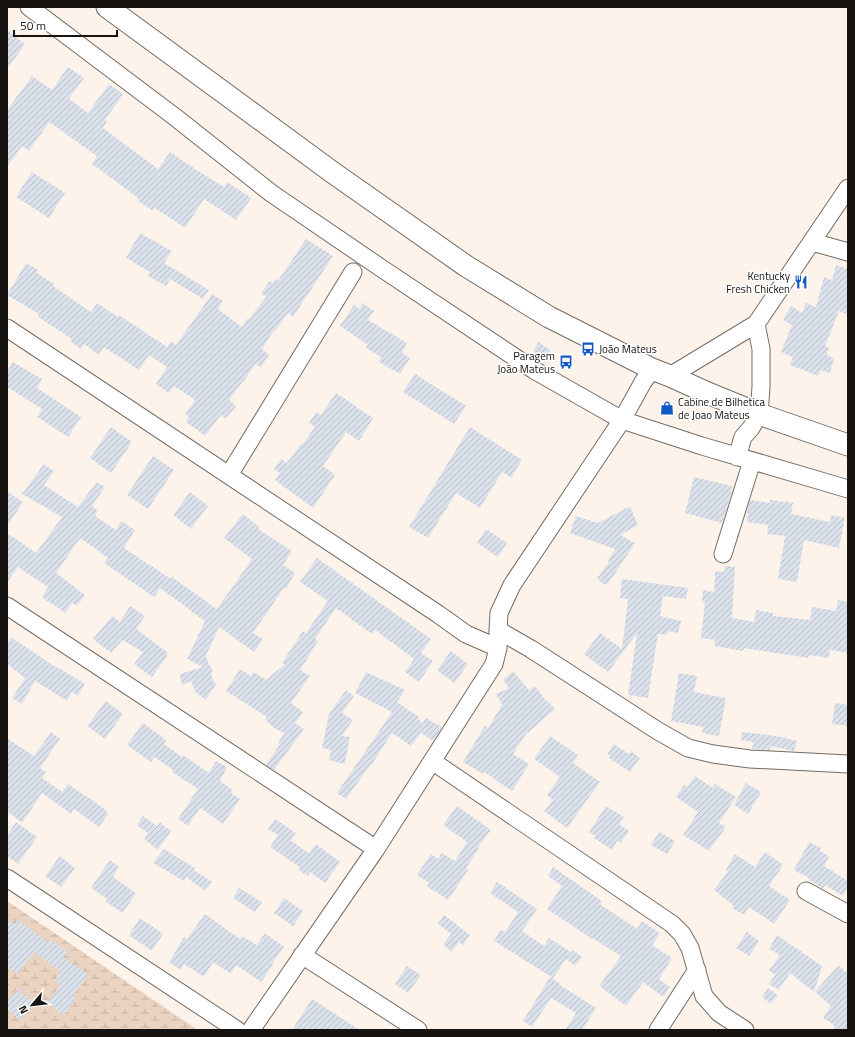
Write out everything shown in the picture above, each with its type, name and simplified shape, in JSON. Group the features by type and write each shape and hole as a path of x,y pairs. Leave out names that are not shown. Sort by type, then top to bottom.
{"main road":[{"path":"107,7 332,172 466,266 550,317 661,372 710,394 758,414 848,445"}],"street":[{"path":"29,7 175,117 271,193 534,370 622,420 744,459 848,489"},
{"path":"251,1030 376,849 494,664 498,648 499,613 512,585 622,420 640,388 661,372 756,324 848,188"},
{"path":"812,242 848,252"},
{"path":"229,475 353,272"},
{"path":"723,554 744,459 743,437 751,428 758,414 761,387 761,349 756,324"},
{"path":"8,331 229,475 466,634 498,648"},
{"path":"7,606 376,849"},
{"path":"498,630 531,649 658,731 688,748 713,754 750,759 848,764"},
{"path":"432,761 672,924 682,934 690,948 704,996 719,1013 745,1030"},
{"path":"7,878 237,1030"},
{"path":"806,891 848,914"},
{"path":"302,955 418,1030"},
{"path":"658,1030 697,970"}],"green space":[{"path":"7,901 198,1030 7,1030"}],"building":[{"path":"7,30 25,44 7,69"},
{"path":"68,67 84,78 69,99 88,113 109,84 123,94 105,120 107,121 103,128 158,169 170,152 224,187 227,182 251,198 236,220 204,199 185,228 155,208 153,211 137,200 138,198 92,164 97,156 49,122 29,151 22,146 7,167 7,110 32,76 52,90"},
{"path":"32,172 65,193 49,218 16,197"},
{"path":"140,233 172,251 164,263 209,290 203,299 170,279 166,286 148,276 150,272 126,258"},
{"path":"306,239 333,256 293,317 288,313 275,331 274,330 262,349 269,355 261,367 255,364 229,400 236,406 226,419 221,415 205,436 186,422 189,417 185,414 195,400 174,386 169,393 156,384 167,367 149,355 139,370 104,347 99,355 84,344 81,349 70,341 72,339 38,317 39,314 7,295 26,263 38,270 37,273 54,284 53,286 91,312 97,303 118,317 119,315 167,347 171,341 176,345 212,294 223,301 218,309 242,327 266,297 261,293 270,281 273,283 276,279 278,281"},
{"path":"836,265 848,269 848,306 846,314 839,311 825,346 829,348 827,355 834,358 830,373 821,370 818,376 790,365 793,357 781,352 792,325 783,320 791,306 802,313 806,303 816,307 824,277 832,280"},
{"path":"362,303 374,311 368,320 407,343 402,353 410,358 400,374 379,362 381,357 366,348 368,345 340,326 354,305 360,309"},
{"path":"539,342 550,350 544,359 533,351"},
{"path":"13,362 42,379 37,388 81,417 68,437 37,417 42,409 7,387 7,372"},
{"path":"415,374 466,406 454,424 403,392"},
{"path":"336,393 373,418 359,441 346,432 323,466 335,475 313,508 275,480 280,473 274,469 281,459 287,463 301,444 302,445 315,427 309,423 316,412 321,415"},
{"path":"111,427 132,442 111,473 90,458"},
{"path":"470,427 522,460 511,478 502,472 480,508 456,493 428,538 409,527"},
{"path":"153,456 174,470 148,509 127,495"},
{"path":"44,464 54,471 44,485 78,507 97,482 105,487 92,506 98,511 95,516 116,530 121,521 135,530 124,548 171,579 172,577 217,609 252,559 224,538 243,514 259,527 258,529 292,551 283,565 295,573 286,589 284,588 253,633 263,639 254,652 219,627 206,656 213,671 211,672 213,681 216,684 206,700 195,692 191,681 182,685 180,674 203,667 187,659 205,621 160,588 154,597 104,563 108,558 80,538 56,573 85,595 77,606 72,603 65,613 42,597 48,587 18,567 7,583 7,533 36,553 62,517 22,494"},
{"path":"694,477 732,486 732,491 722,523 685,513"},
{"path":"7,491 23,502 7,526"},
{"path":"190,492 208,506 191,529 173,515"},
{"path":"750,500 770,503 770,500 793,503 791,514 830,522 831,515 845,518 839,548 804,540 797,582 778,579 785,536 767,534 768,525 747,522 748,513 746,513"},
{"path":"630,506 638,525 620,535 635,543 608,584 603,584 597,578 609,562 608,561 615,549 570,533 576,516 598,523"},
{"path":"486,529 507,543 498,557 477,543"},
{"path":"317,558 431,639 421,653 433,661 419,682 405,672 414,659 375,630 372,634 336,608 315,639 318,641 300,670 310,676 291,703 303,712 295,723 304,729 274,770 266,765 280,744 278,743 284,733 274,728 265,720 267,717 226,691 240,669 251,676 254,672 266,680 285,664 282,663 303,631 306,633 328,601 300,582"},
{"path":"725,566 735,567 732,618 754,622 756,610 773,613 773,616 810,620 812,607 836,611 838,600 848,602 848,653 830,650 829,658 809,655 808,658 744,648 743,651 714,646 715,640 701,638 705,602 702,601 703,590 714,592 715,571 724,572"},
{"path":"622,579 688,588 686,599 663,596 660,616 681,621 678,633 668,631 667,635 658,634 648,698 628,695 637,633 608,672 584,654 600,633 622,649 628,599 620,598"},
{"path":"130,606 145,616 136,629 167,652 167,656 152,677 134,664 143,652 122,640 111,653 93,639 112,616 120,622"},
{"path":"11,637 57,668 85,684 78,696 72,692 67,701 35,681 22,704 12,698 25,678 7,664 7,643"},
{"path":"451,651 468,664 454,683 437,670"},
{"path":"513,671 529,690 535,686 547,702 548,701 555,709 528,733 527,732 513,754 529,764 512,791 484,772 483,774 463,762 485,726 488,728 502,705 496,694 509,688 503,680"},
{"path":"366,672 405,690 397,702 419,717 418,719 423,723 426,718 442,727 433,741 421,733 411,746 392,733 372,764 346,799 337,793 392,712 355,693"},
{"path":"679,673 697,676 694,692 726,698 719,736 702,733 703,727 671,721"},
{"path":"346,690 354,696 342,713 353,720 342,736 350,737 345,764 329,760 331,750 322,748 329,714"},
{"path":"106,701 123,714 105,739 87,726"},
{"path":"835,703 848,705 848,726 832,724"},
{"path":"143,723 166,740 164,744 209,773 216,761 227,767 220,781 233,790 231,793 240,799 223,824 200,808 188,826 178,819 198,789 172,772 173,770 154,757 151,762 127,745"},
{"path":"51,732 60,739 40,768 46,772 42,778 62,792 68,784 107,811 106,813 108,814 99,827 74,809 71,814 42,793 22,823 7,811 7,738 34,756"},
{"path":"742,732 776,736 797,741 794,751 771,746 770,750 752,749 753,742 741,740"},
{"path":"550,736 578,755 573,763 600,782 567,828 544,811 553,800 547,795 560,777 534,759"},
{"path":"614,744 629,754 631,751 640,758 630,772 609,758 610,756 607,754"},
{"path":"695,776 713,788 715,784 736,797 719,823 726,827 709,851 683,835 698,812 676,797 684,785 687,787"},
{"path":"746,783 761,792 748,814 734,805"},
{"path":"457,806 491,830 478,847 479,848 466,868 468,870 448,900 427,886 429,883 417,875 431,854 438,859 442,853 455,861 467,842 443,825"},
{"path":"606,806 624,817 619,824 629,831 621,843 617,841 612,850 594,838 596,836 589,832"},
{"path":"143,816 157,826 159,822 171,831 158,850 144,839 148,833 137,825"},
{"path":"275,819 296,833 291,841 309,853 316,844 340,862 325,883 310,872 308,876 298,869 300,867 270,847 278,835 268,829"},
{"path":"16,822 37,837 18,864 7,856 7,835"},
{"path":"659,832 675,841 667,854 651,845"},
{"path":"809,842 821,848 820,851 829,856 824,866 848,881 848,888 843,896 825,885 823,889 808,879 809,878 794,870"},
{"path":"164,849 195,868 194,870 212,882 205,891 186,877 184,881 153,863"},
{"path":"765,852 783,865 769,886 790,900 774,924 749,907 744,915 732,908 734,906 714,890 728,871 726,869 735,854 755,867"},
{"path":"60,856 75,868 61,887 45,876"},
{"path":"110,860 119,867 113,877 136,893 123,913 106,902 107,899 91,888"},
{"path":"553,867 602,901 600,904 637,929 642,921 660,933 652,945 672,958 659,979 670,987 663,997 643,982 626,1006 599,986 621,956 547,909 562,886 548,876"},
{"path":"497,882 537,909 522,931 544,946 549,938 571,952 553,978 494,941 501,930 505,932 518,912 490,893"},
{"path":"239,888 262,902 255,912 233,898"},
{"path":"284,898 303,911 293,926 274,913"},
{"path":"205,914 240,939 242,936 257,945 265,933 284,947 261,982 236,965 231,974 213,962 204,977 184,964 181,970 169,962 184,937 187,939"},
{"path":"444,915 470,935 463,945 459,942 452,952 443,945 451,934 438,924"},
{"path":"140,918 163,934 152,951 129,935"},
{"path":"7,919 15,924 18,920 48,942 51,940 67,952 63,957 88,974 73,996 76,998 64,1015 48,1003 61,984 55,980 61,972 34,952 18,974 7,966"},
{"path":"747,932 759,941 749,956 736,948"},
{"path":"777,935 822,966 814,992 790,973 779,990 769,984 775,975 769,970 780,955 769,949"},
{"path":"573,950 582,957 575,966 566,959"},
{"path":"838,965 848,974 848,1030 833,1030 835,1026 823,1018 831,1006 815,992"},
{"path":"407,966 421,975 408,993 395,984"},
{"path":"550,977 596,1008 582,1030 565,1030 576,1013 551,998 532,1027 523,1021"},
{"path":"768,988 778,995 771,1004 762,997"},
{"path":"17,989 34,1003 20,1020 7,1009 7,1002"},
{"path":"312,999 360,1030 292,1030"}],"place":[{"name":"Kentucky Fresh Chicken","path":"801,282"},
{"name":"João Mateus","path":"588,349"},
{"name":"Paragem João Mateus","path":"566,362"},
{"name":"Cabine de Bilhetica de Joao Mateus","path":"667,408"}]}
